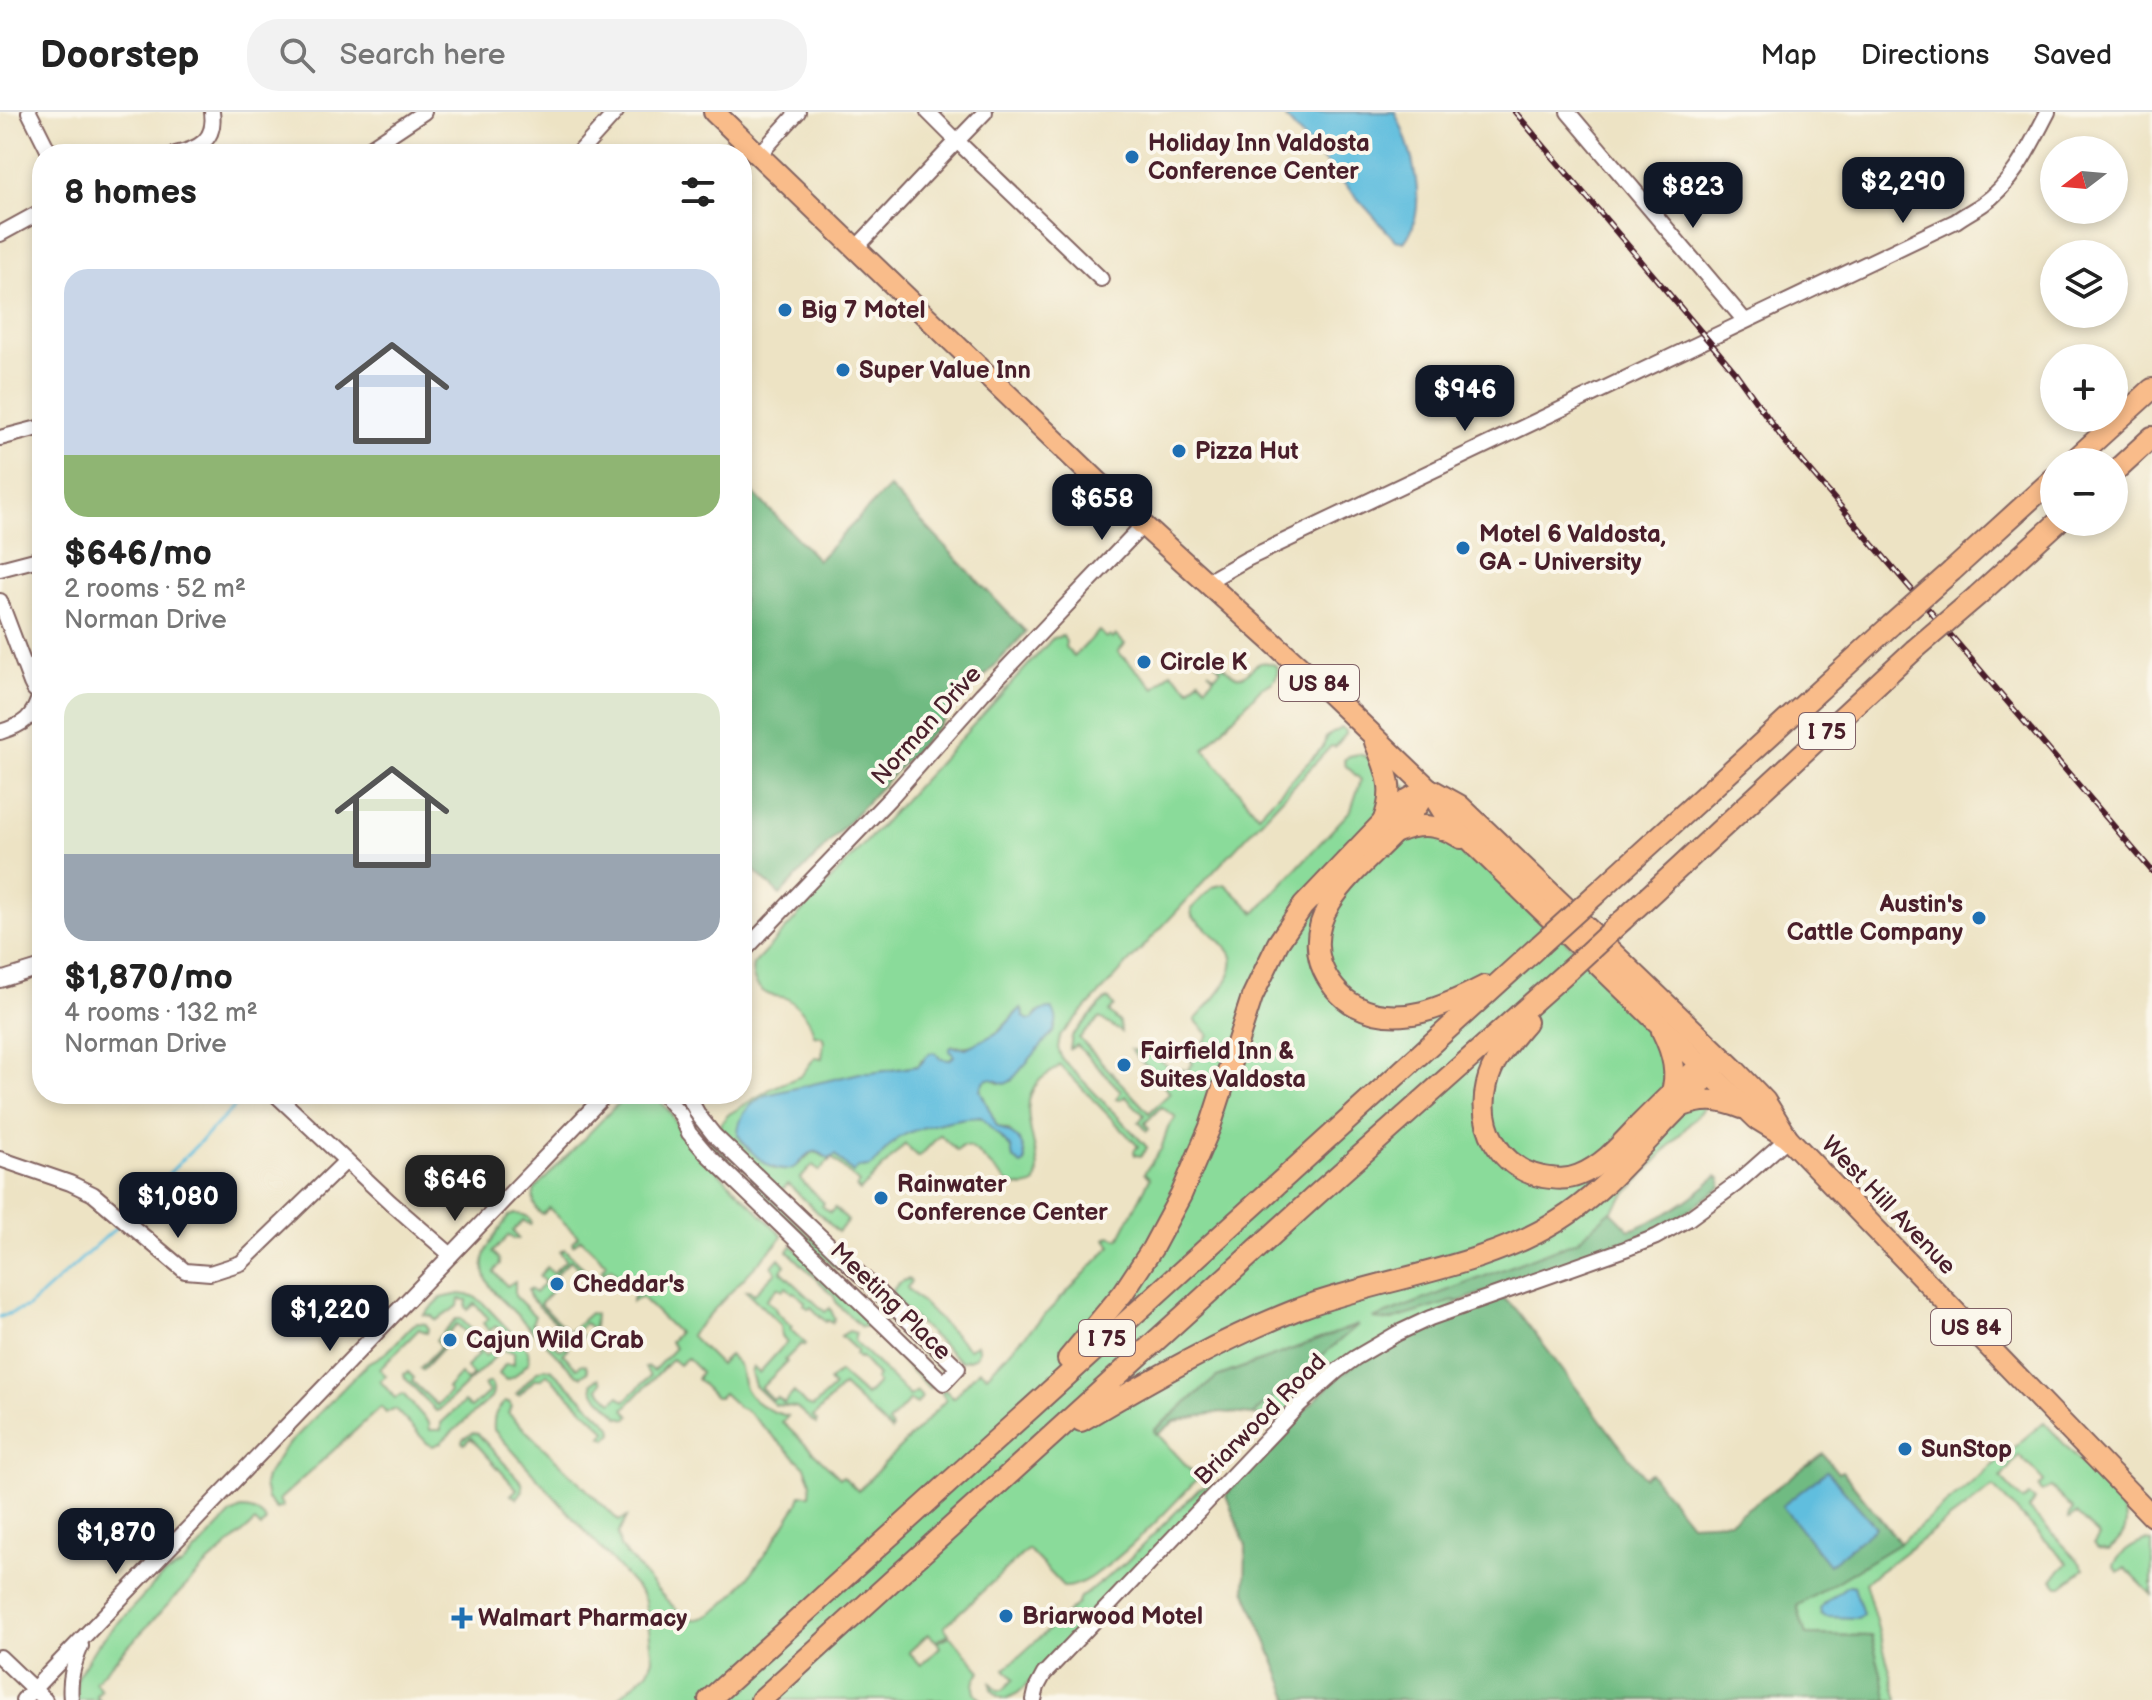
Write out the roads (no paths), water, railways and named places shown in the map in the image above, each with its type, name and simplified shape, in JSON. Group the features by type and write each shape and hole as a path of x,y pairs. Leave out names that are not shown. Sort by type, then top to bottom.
{"highway":[{"name":"West Hill Avenue","path":"714,112 747,144"},
{"name":"West Hill Avenue","path":"752,148 1143,525 1326,689 1428,788 1445,815 1657,1021 1711,1065 1765,1101 1788,1138 2152,1516"},
{"path":"2087,448 2152,389"},
{"path":"2128,459 2152,437"},
{"name":"I 75","path":"709,1700 2040,491"},
{"name":"I 75","path":"761,1700 1314,1197 1569,970 1914,650 2043,536"},
{"path":"1372,734 1388,775 1388,828"},
{"name":"West Hill Avenue","path":"1428,788 1459,805 1711,1065 1747,1110 1788,1138"},
{"path":"1428,788 1409,799 1326,908 1319,928 1318,950 1323,968 1333,987 1351,1004 1391,1016 1409,1015 1445,1005 1506,976"},
{"path":"1005,1430 1105,1315 1152,1249 1196,1163 1215,1115 1252,997 1268,960 1303,906 1388,828 1437,826 1477,847"},
{"path":"1569,970 1500,1055 1487,1082 1484,1106 1486,1126 1502,1154 1518,1168 1561,1179 1581,1174 1603,1161 1711,1065"},
{"path":"1043,1444 1166,1371 1251,1328 1337,1296 1485,1255 1558,1221 1589,1199 1617,1173 1674,1101 1675,1068 1657,1021"},
{"path":"1674,1101 1707,1099 1727,1102 1747,1110"}],"street":[{"path":"29,112 45,144"},
{"path":"201,144 213,120 212,112"},
{"path":"376,144 424,112"},
{"path":"587,144 616,112"},
{"path":"759,155 798,112"},
{"path":"928,112 1101,279"},
{"path":"856,248 985,112"},
{"path":"1568,112 1745,321"},
{"path":"1205,583 1259,553 1942,228 1982,204 1999,189 2022,161 2048,112"},
{"path":"0,234 32,216"},
{"path":"0,438 32,430"},
{"name":"Norman Drive","path":"752,943 1143,525"},
{"path":"0,569 32,561"},
{"path":"0,601 32,685"},
{"path":"0,732 14,728 32,714"},
{"path":"0,980 32,970"},
{"path":"286,1104 451,1255"},
{"path":"28,1694 596,1104"},
{"name":"Meeting Place","path":"672,1104 681,1115 689,1133 706,1153 944,1383 958,1368 714,1135 692,1104"},
{"name":"Briarwood Road","path":"1034,1700 1044,1674 1300,1404 1337,1371 1372,1347 1430,1318 1656,1237 1709,1205 1788,1138"},
{"path":"0,1159 93,1194 185,1271 210,1273 241,1263 346,1161"},
{"path":"71,1700 73,1665 85,1636"},
{"path":"0,1657 28,1694 45,1700"}],"water":[{"path":"1282,112 1395,112 1416,178 1416,213 1412,229 1404,242 1395,240"},
{"path":"1021,1008 1024,1017 1029,1020 1041,1011 1052,1009 1056,1020 1054,1031 1011,1081 1005,1084 987,1079 980,1090 997,1126 1021,1143 1025,1163 1021,1165 1013,1158 1011,1148 981,1117 939,1123 908,1133 893,1143 873,1165 858,1168 853,1173 835,1155 829,1159 817,1152 808,1154 788,1170 780,1170 756,1156 738,1135 746,1111 766,1095 860,1073 918,1066 928,1054 935,1052 941,1059 950,1060 954,1056 949,1050 951,1047 966,1048 999,1032"},
{"path":"1827,1471 1876,1527 1829,1565 1782,1506"},
{"path":"1848,1585 1854,1586 1863,1614 1858,1618 1826,1617 1821,1614 1823,1604"}],"waterway":[{"path":"130,1213 237,1104"},
{"path":"0,1317 28,1307 119,1225"}],"railway":[{"path":"1515,112 1735,372 1783,439 2152,871"}],"place":[{"name":"Holiday Inn Valdosta Conference Center","path":"1132,157"},
{"name":"Big 7 Motel","path":"785,310"},
{"name":"Super Value Inn","path":"843,370"},
{"name":"Pizza Hut","path":"1179,451"},
{"name":"Motel 6 Valdosta, GA - University","path":"1463,548"},
{"name":"Circle K","path":"1144,662"},
{"name":"Austin's Cattle Company","path":"1979,918"},
{"name":"Fairfield Inn & Suites Valdosta","path":"1124,1065"},
{"name":"Rainwater Conference Center","path":"881,1198"},
{"name":"Cheddar's","path":"557,1284"},
{"name":"Cajun Wild Crab","path":"450,1340"},
{"name":"SunStop","path":"1905,1449"},
{"name":"Briarwood Motel","path":"1006,1616"},
{"name":"Walmart Pharmacy","path":"462,1618"}]}
